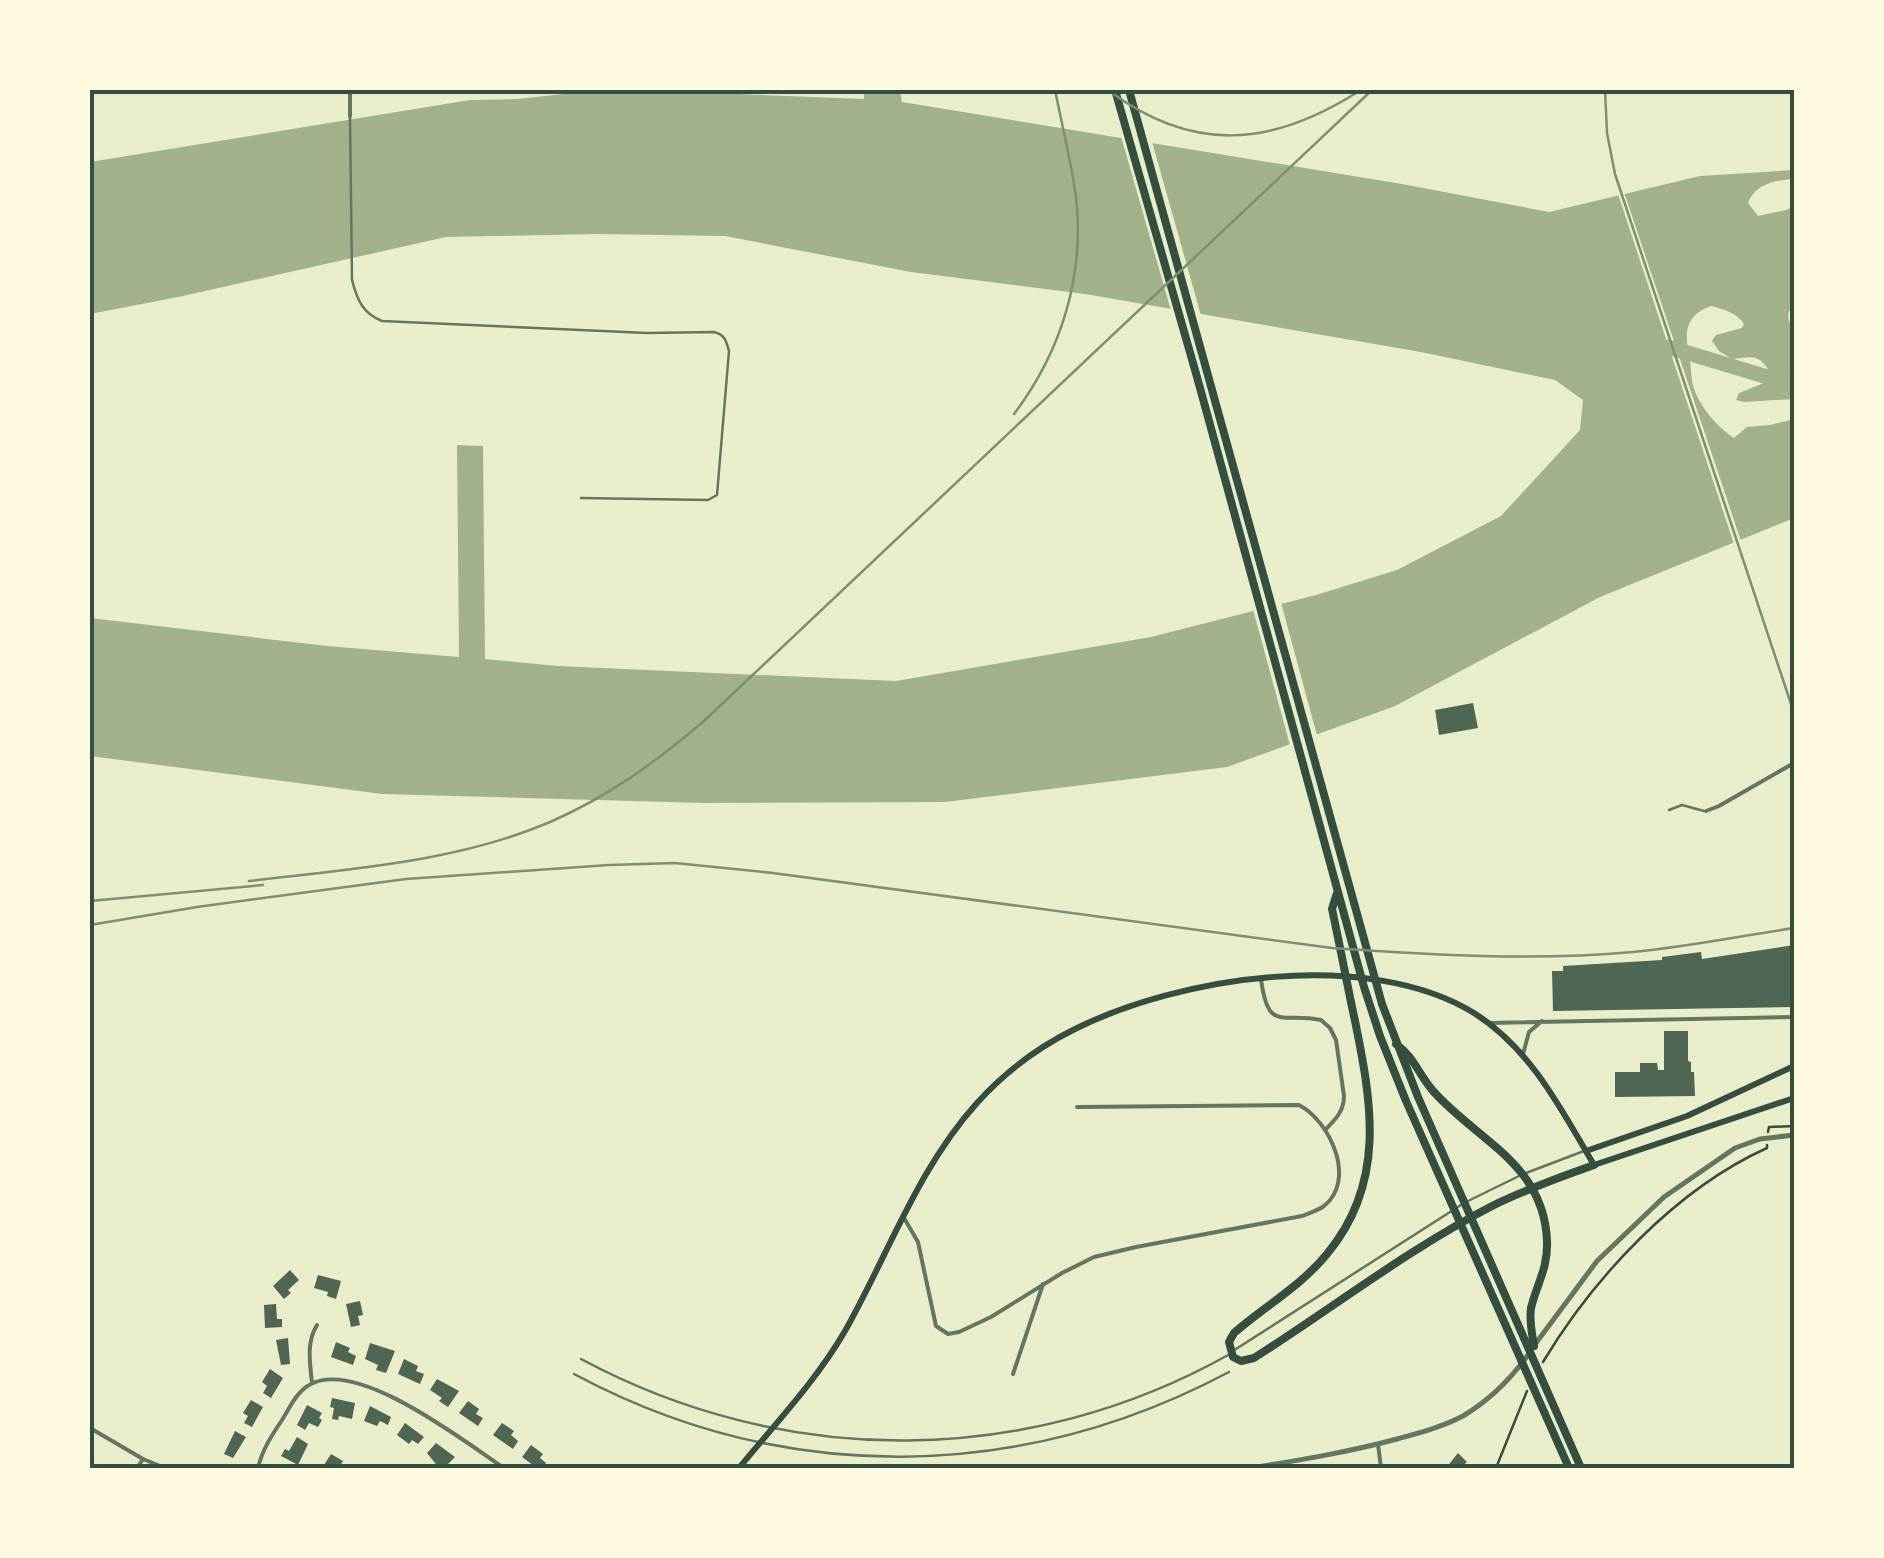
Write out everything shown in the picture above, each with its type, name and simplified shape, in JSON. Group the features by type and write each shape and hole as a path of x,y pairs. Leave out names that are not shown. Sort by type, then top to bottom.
{"highway":[{"path":"1115,90 1364,987 1393,1068 1569,1468"},
{"path":"1129,90 1396,1044 1582,1468"},
{"path":"1337,893 1332,909 1371,1112 1371,1139 1361,1191 1347,1226 1327,1255 1292,1290 1234,1333 1229,1342 1230,1353 1241,1362 1254,1358 1460,1224 1521,1193 1594,1165"},
{"path":"1396,1044 1408,1053 1442,1101 1524,1174 1537,1197 1547,1244 1545,1267 1530,1314 1534,1346"}],"main road":[{"path":"739,1468 806,1386 845,1330 937,1156 964,1117 1031,1056 1071,1031 1136,1005 1180,992 1261,979 1344,976 1398,982 1445,998 1488,1023 1523,1054 1594,1165 1794,1098"},
{"path":"1586,1151 1699,1111 1794,1066"}],"street":[{"path":"350,90 350,116"},
{"path":"1706,811 1794,764"},
{"path":"1261,979 1264,1000 1274,1015 1321,1020 1334,1034 1344,1105 1326,1130"},
{"path":"1488,1023 1794,1017"},
{"path":"1523,1054 1530,1032 1542,1021"},
{"path":"904,1218 918,1242 934,1320 943,1332 954,1334 979,1324 1077,1264 1114,1251 1315,1212 1331,1198 1338,1157 1326,1130 1299,1105 1077,1107"},
{"path":"1251,1468 1378,1444 1464,1415 1510,1378 1587,1273 1639,1218 1677,1186 1747,1142 1792,1135"},
{"path":"1013,1374 1043,1284"},
{"path":"312,1383 309,1349 317,1325"},
{"path":"258,1468 263,1451 294,1400 302,1390 322,1380 346,1382 394,1397 504,1468"},
{"path":"90,1428 165,1468"},
{"path":"1378,1444 1380,1468"},
{"path":"137,1468 144,1459"}],"lane":[{"path":"350,116 352,280 357,298 372,317 382,321 721,334 726,340 729,351 717,495 708,500 581,498"},
{"path":"1669,810 1682,806 1706,811"},
{"path":"581,1360 658,1396 731,1420 818,1436 904,1441 988,1435 1063,1420 1136,1398 1230,1353 1452,1210 1514,1178 1586,1151"},
{"path":"574,1374 652,1411 727,1435 816,1452 904,1458 990,1451 1067,1436 1142,1413 1229,1372"}],"path":[{"path":"1540,1365 1585,1300 1638,1242 1716,1177 1767,1148 1769,1127 1794,1126"},
{"path":"1496,1468 1530,1386"}],"shaded area":[{"path":"601,90 864,99 864,90 900,90 902,102 1549,212 1700,176 1794,170 1794,179 1766,184 1755,191 1748,203 1758,216 1794,206 1794,309 1788,316 1794,329 1794,399 1736,400 1739,393 1764,383 1772,375 1760,360 1732,359 1712,341 1716,335 1742,328 1744,324 1734,314 1711,306 1702,310 1688,326 1687,340 1698,398 1727,433 1734,438 1747,427 1794,419 1794,518 1600,597 1395,706 1227,767 945,802 704,803 382,794 90,756 90,618 459,657 457,445 483,446 485,659 558,666 896,681 1151,637 1397,570 1501,516 1580,430 1583,400 1555,380 1421,352 1085,294 911,272 725,236 446,237 90,314 90,162 470,100"}],"pier":[{"path":"1120,133 1151,138 1202,319 1172,314"},
{"path":"1623,189 1742,544 1735,547 1617,191"},
{"path":"1280,599 1318,739 1291,749 1252,606"}],"building":[{"path":"1473,703 1478,728 1439,735 1435,710"},
{"path":"1794,945 1794,1007 1553,1011 1552,971 1563,971 1563,966 1662,960 1701,952 1702,959"},
{"path":"1664,1031 1688,1031 1688,1061 1694,1072 1695,1096 1615,1097 1615,1072 1640,1072 1640,1063 1657,1063 1658,1070 1664,1070"},
{"path":"290,1270 299,1280 284,1299 273,1286"},
{"path":"318,1275 341,1281 336,1299 314,1288"},
{"path":"360,1301 360,1325 351,1327 346,1304"},
{"path":"276,1304 282,1327 265,1328 264,1305"},
{"path":"288,1338 290,1364 281,1365 276,1340"},
{"path":"336,1342 350,1348 348,1352 356,1356 353,1365 331,1357"},
{"path":"370,1343 395,1351 386,1373 376,1370 378,1365 365,1359"},
{"path":"404,1359 424,1374 420,1384 398,1374"},
{"path":"270,1369 283,1378 271,1398 263,1393 267,1386 262,1382"},
{"path":"437,1379 459,1391 448,1407 430,1390"},
{"path":"332,1398 355,1403 352,1419 332,1419"},
{"path":"251,1400 263,1407 252,1427 244,1423 248,1416 243,1413"},
{"path":"468,1401 483,1418 478,1426 459,1413"},
{"path":"307,1405 322,1413 322,1420 318,1427 309,1423 305,1430 297,1425"},
{"path":"370,1406 391,1417 388,1425 364,1421"},
{"path":"405,1423 424,1437 418,1444 412,1440 409,1444 397,1435"},
{"path":"502,1423 514,1431 511,1435 518,1441 513,1449 493,1435"},
{"path":"235,1431 246,1437 233,1458 224,1454"},
{"path":"297,1437 308,1444 298,1465 281,1456"},
{"path":"436,1443 455,1457 444,1468 439,1468 427,1453"},
{"path":"531,1445 543,1454 543,1468 522,1457"},
{"path":"1458,1453 1467,1462 1460,1468 1446,1468"},
{"path":"331,1454 343,1461 339,1468 322,1468"}],"waterway":[{"path":"1668,347 1794,385"}],"tram line":[{"path":"1605,90 1607,133 1615,174 1794,713"}],"railway":[{"path":"1014,414 1057,339 1077,256 1076,197 1055,90"},
{"path":"1108,90 1170,125 1231,135 1293,124 1356,93"},
{"path":"249,881 402,862 514,836 571,812 650,764 704,721 1372,90"},
{"path":"90,925 406,879 675,863 1332,948 1407,953 1595,955 1794,928"},
{"path":"90,901 263,885"}]}
